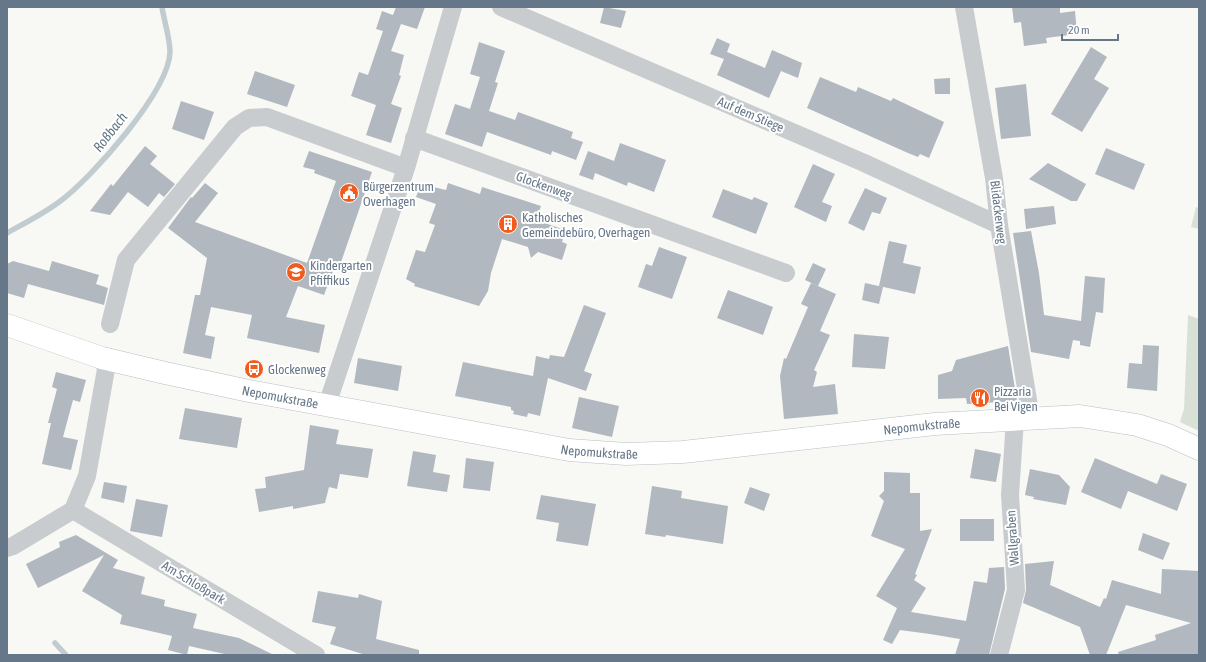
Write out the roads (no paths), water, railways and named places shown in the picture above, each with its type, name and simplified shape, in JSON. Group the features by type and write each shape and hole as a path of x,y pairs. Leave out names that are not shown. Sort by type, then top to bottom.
{"main road":[{"name":"Nepomukstraße","path":"7,325 102,358 249,392 569,450 626,454 683,452 935,424 1080,416 1137,425 1168,434 1199,449"}],"street":[{"path":"327,405 406,168 453,7"},
{"name":"Auf dem Stiege","path":"500,7 862,162 999,225"},
{"name":"Blidackerweg","path":"964,7 994,178 1023,418"},
{"path":"110,324 126,260 235,127 249,118 267,117 406,168"},
{"name":"Glockenweg","path":"414,138 786,273"},
{"path":"7,548 13,546 73,510 87,476 106,369 102,358"},
{"name":"Wallgraben","path":"999,655 1016,590 1010,495 1023,418"},
{"name":"Am Schloßpark","path":"73,510 316,655"}],"waterway":[{"name":"Roßbach","path":"7,233 47,210 73,191 108,155 143,111 157,89 166,69 170,52 162,7"},
{"path":"55,643 66,655"}],"place":[{"name":"Bürgerzentrum Overhagen","path":"349,193"},
{"name":"Katholisches Gemeindebüro, Overhagen","path":"508,224"},
{"name":"Kindergarten Pfiffikus","path":"296,272"},
{"name":"Glockenweg","path":"254,369"},
{"name":"Pizzaria Bei Vigen","path":"980,398"}]}
